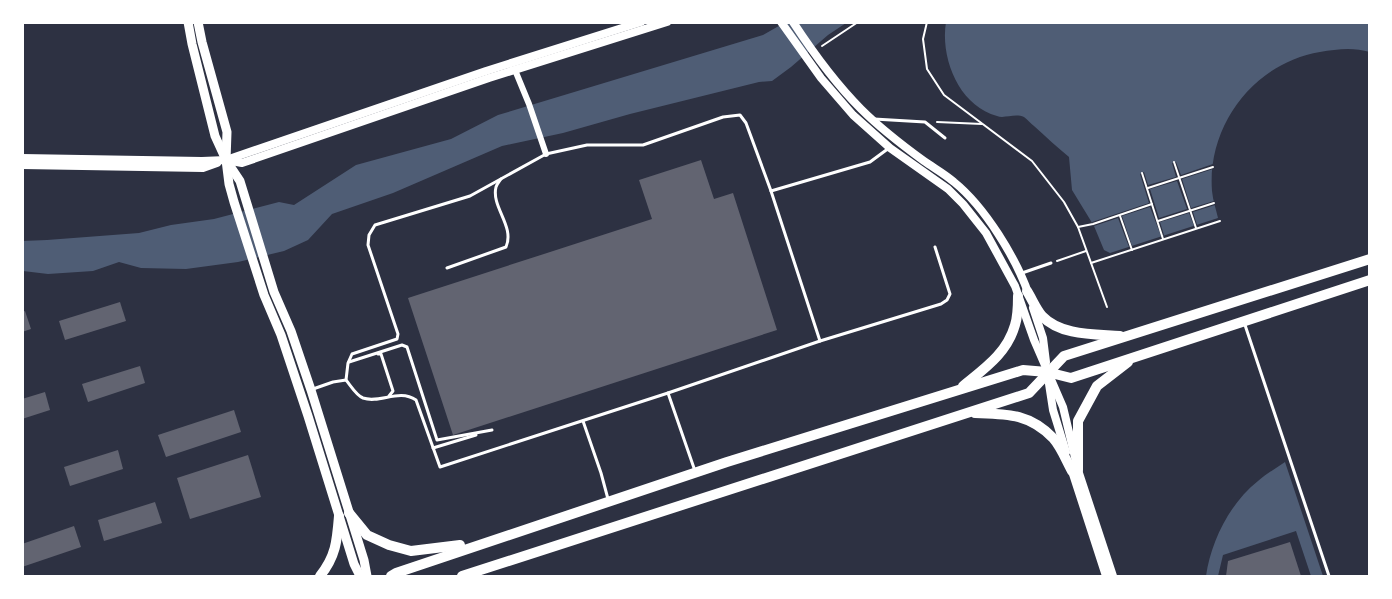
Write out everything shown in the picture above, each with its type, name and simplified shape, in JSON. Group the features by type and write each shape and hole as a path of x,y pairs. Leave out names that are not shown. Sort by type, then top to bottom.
{"main road":[{"path":"188,22 215,136 226,160 240,181 274,292 291,331 311,390 344,515 354,564 360,576"},
{"path":"198,22 227,132 226,160 234,202 264,295 281,335 344,515 364,560 367,576"},
{"path":"462,576 1029,393 1064,356 1370,259"},
{"path":"391,576 696,472 1023,370 1047,372 1071,378 1370,280"},
{"path":"1023,294 1042,316 1058,327 1085,333 1126,336"},
{"path":"957,390 996,360 1009,340 1016,323 1023,294"},
{"path":"1075,470 1078,421 1086,404 1097,386 1135,357"},
{"path":"965,412 1004,414 1033,421 1054,439 1075,470"},
{"path":"344,515 367,535 389,545 411,551 493,540"},
{"path":"320,576 336,548 344,515"},
{"path":"490,576 510,561"}],"street":[{"path":"22,165 203,168 476,74 641,22"},
{"path":"22,158 226,160 242,163 405,106 667,22"},
{"path":"781,22 821,78 853,115 890,148 948,189 963,204 986,233 1023,294 1043,338 1047,372 1063,407 1075,470 1106,576"},
{"path":"793,22 860,108 915,155 955,182 970,198 994,228 1020,274 1023,294"},
{"path":"515,70 545,150"},
{"path":"1075,470 1113,576"}],"lane":[{"path":"820,341 771,191 746,123 740,116 723,117 643,145 587,145 545,150 470,196 375,225 369,235 368,245 398,334 397,339 352,354 348,363 346,380 358,395 364,398 411,396 416,400 440,467 820,341 941,304 950,294 935,247"},
{"path":"872,118 925,122 945,138"},
{"path":"771,191 870,162 890,148"},
{"path":"447,268 506,248 507,228 496,197 496,187 502,177"},
{"path":"1020,274 1051,263"},
{"path":"1244,321 1329,576"},
{"path":"348,363 402,345 406,347 437,440 492,430 433,448"},
{"path":"376,353 381,354 393,391 388,396"},
{"path":"311,390 346,380"},
{"path":"668,393 696,472"},
{"path":"583,421 601,473 608,502"}],"path":[{"path":"820,48 858,22"},
{"path":"927,22 923,39 927,69 944,95 1032,161 1064,202 1078,227 1107,307"},
{"path":"925,122 984,124"},
{"path":"1174,162 1197,229"},
{"path":"1147,188 1213,167"},
{"path":"1142,173 1164,239"},
{"path":"1158,221 1214,203"},
{"path":"1078,227 1152,204"},
{"path":"1120,214 1132,250"},
{"path":"1091,263 1220,221"},
{"path":"1051,263 1086,251"}],"water":[{"path":"946,22 1369,22 1370,52 1339,49 1296,58 1275,69 1256,83 1239,101 1217,143 1212,167 1212,191 1218,218 1110,253 1104,250 1094,226 1072,190 1069,157 1024,117 1000,117 984,111 963,91 949,65 945,36"},
{"path":"784,23 846,23 772,81 759,82 563,133 502,146 393,193 332,214 308,240 284,251 238,262 186,269 141,268 119,262 93,271 48,274 23,271 22,241 139,233 171,225 214,219 279,202 294,205 356,165 451,139 498,115 763,35"},
{"path":"1285,462 1323,576 1311,576 1296,531 1223,555 1218,576 1206,576 1217,536 1231,511 1248,490"}],"pier":[{"path":"1176,162 1181,175 1213,164 1213,169 1182,179 1191,208 1214,201 1215,205 1193,212 1197,225 1194,226 1189,213 1160,222 1164,235 1161,236 1150,207 1122,216 1132,246 1129,247 1118,218 1094,226 1092,222 1149,203 1140,174 1144,172 1148,185 1176,177 1172,163","holes":["1177,181 1187,209 1159,218 1150,189"]}],"building":[{"path":"701,160 714,199 733,193 777,330 453,435 408,298 652,219 639,180"},
{"path":"120,302 126,321 65,340 59,321"},
{"path":"25,311 31,329 22,332 22,312"},
{"path":"140,366 145,383 88,402 82,384"},
{"path":"45,392 50,410 22,419 22,399"},
{"path":"234,410 241,432 166,457 158,435"},
{"path":"118,450 123,469 70,486 64,467"},
{"path":"248,455 261,497 190,519 177,478"},
{"path":"155,502 162,523 104,541 98,520"},
{"path":"74,526 81,547 22,567 22,544"},
{"path":"1290,542 1301,576 1226,576 1228,561"}]}
